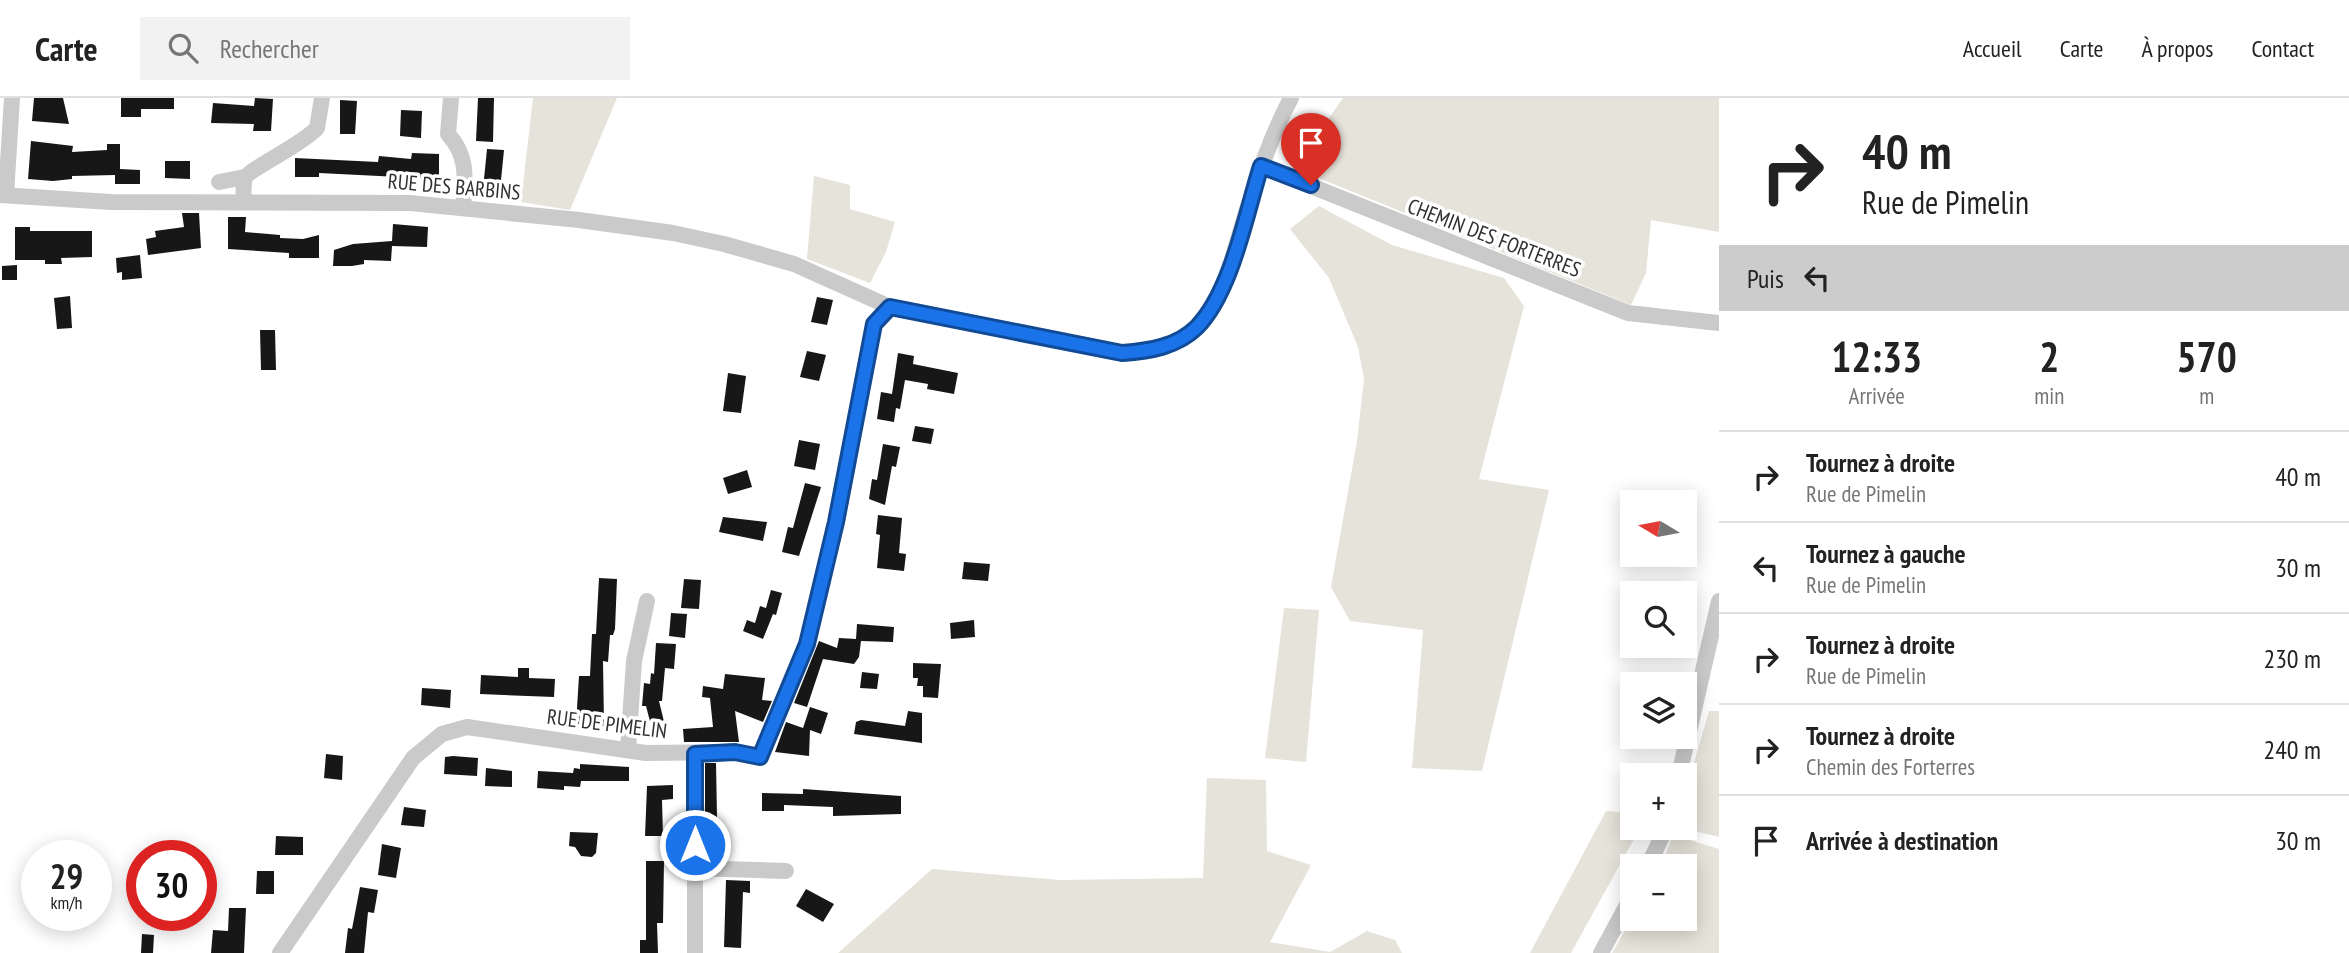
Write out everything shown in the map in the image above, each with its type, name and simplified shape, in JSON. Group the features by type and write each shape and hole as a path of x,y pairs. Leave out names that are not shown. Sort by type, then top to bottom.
{"street":[{"path":"3,195 12,98"},
{"path":"243,200 245,177 254,167 278,158 312,134 320,119 322,98"},
{"path":"451,98 449,134 459,146 465,164 463,208"},
{"path":"874,324 890,307 1122,353 1152,350 1172,343 1196,328 1210,311 1223,284 1261,166 1292,98"},
{"name":"CHEMIN DES FORTERRES","path":"1261,166 1628,313 1719,323"},
{"path":"219,182 245,177"},
{"name":"RUE DES BARBINS","path":"3,195 111,202 363,201 463,208 649,229 724,244 794,264 890,307"},
{"name":"RUE DE PIMELIN","path":"280,953 413,758 442,734 467,727 628,750 695,754 735,752 760,757 807,644 822,585 874,324 874,300"},
{"path":"628,750 634,661 647,601"},
{"path":"1682,763 1719,601"},
{"path":"695,754 695,953"},
{"path":"694,868 786,871"},
{"path":"1601,953 1620,918"}],"shaded area":[{"path":"533,98 617,98 570,210 521,202"},
{"path":"1343,98 1719,98 1719,232 1651,220 1646,273 1631,305 1294,168"},
{"path":"814,176 850,185 850,209 895,222 886,252 870,283 807,259"},
{"path":"1319,206 1392,245 1504,278 1524,306 1479,479 1549,490 1482,771 1412,768 1423,630 1350,621 1331,587 1357,441 1364,379 1358,347 1329,278 1290,229"},
{"path":"1284,608 1319,610 1306,762 1265,758"},
{"path":"1709,711 1719,711 1719,837 1697,832 1697,763 1694,763"},
{"path":"1207,778 1266,780 1267,851 1311,865 1270,942 1330,952 1367,931 1395,940 1402,953 838,953 932,869 1060,880 1203,878"},
{"path":"1606,811 1620,812 1620,840 1633,840 1626,854 1620,854 1620,864 1571,953 1530,953"},
{"path":"1671,840 1689,840 1719,849 1719,953 1612,953 1624,931 1697,931 1697,854 1666,854"}],"building":[{"path":"34,98 63,98 69,124 32,121"},
{"path":"121,98 174,98 174,109 141,109 141,117 121,117"},
{"path":"255,98 273,99 271,131 253,131 254,124 211,123 213,103 254,106"},
{"path":"478,98 494,98 493,142 476,141"},
{"path":"340,100 357,101 355,134 340,134"},
{"path":"401,110 422,111 421,138 400,136"},
{"path":"31,141 73,146 72,152 107,150 107,144 120,144 120,169 140,170 140,184 115,184 115,175 72,176 72,179 53,181 28,179"},
{"path":"487,149 504,150 501,180 484,179"},
{"path":"412,153 439,154 439,179 319,173 319,177 295,177 295,158 378,162 379,156 411,159"},
{"path":"165,161 190,161 190,179 165,178"},
{"path":"182,213 199,213 201,248 148,255 146,239 156,237 155,231 184,227"},
{"path":"228,217 246,217 245,232 303,239 319,235 319,258 289,258 289,253 228,249"},
{"path":"393,224 428,227 427,247 392,246 391,261 364,260 364,264 333,266 334,250 353,244 392,241"},
{"path":"15,227 30,227 30,231 92,231 92,257 61,258 62,264 45,264 45,260 15,260"},
{"path":"140,255 142,278 122,280 122,272 117,273 116,258"},
{"path":"17,265 17,280 2,280 2,266"},
{"path":"70,296 72,328 57,329 54,298"},
{"path":"817,297 833,300 827,325 811,322"},
{"path":"260,330 275,330 276,370 261,370"},
{"path":"807,351 826,355 819,381 800,377"},
{"path":"898,353 914,356 913,364 958,373 954,394 927,389 928,384 905,380 900,409 896,408 894,422 877,419 881,392 892,394"},
{"path":"728,373 746,376 741,413 723,411"},
{"path":"915,426 934,429 931,444 912,441"},
{"path":"799,440 820,444 815,470 794,466"},
{"path":"883,444 900,447 896,467 892,466 885,505 869,499 872,479 877,480"},
{"path":"747,470 752,487 728,494 723,478"},
{"path":"805,483 821,487 799,556 782,552 788,527 793,528"},
{"path":"878,515 902,518 899,553 906,554 904,571 877,568 880,535 876,534"},
{"path":"723,517 767,522 763,541 719,532"},
{"path":"964,562 990,564 988,581 962,579"},
{"path":"599,578 617,579 615,629 613,635 610,635 608,662 603,661 604,726 576,724 579,676 590,676 592,634 596,634"},
{"path":"684,579 701,580 699,609 681,608"},
{"path":"771,590 782,593 776,615 773,614 763,639 743,631 747,620 755,623 760,606 766,608"},
{"path":"671,613 687,614 685,638 669,636"},
{"path":"974,620 975,637 951,639 950,623"},
{"path":"857,624 894,627 893,642 861,641 859,657 854,664 823,659 807,707 794,703 819,641 837,648 839,638 856,639"},
{"path":"656,643 676,644 674,669 665,668 662,701 659,701 666,730 653,733 646,706 642,706 644,683 650,684 651,673 654,674"},
{"path":"913,663 941,664 938,698 923,697 923,686 917,686 918,678 913,678"},
{"path":"518,668 529,668 529,678 555,679 554,697 480,694 481,675 518,677"},
{"path":"862,672 879,674 877,689 860,688"},
{"path":"725,674 765,678 762,700 772,701 763,722 735,711 739,742 684,742 683,729 713,727 710,698 702,697 703,686 723,689"},
{"path":"422,688 451,690 450,708 421,705"},
{"path":"810,707 828,713 821,734 810,730 809,756 775,752 786,722 803,728"},
{"path":"908,711 922,713 922,743 854,734 856,722 861,720 905,726"},
{"path":"326,754 343,756 342,780 324,778"},
{"path":"445,757 478,758 477,776 444,774"},
{"path":"705,763 716,763 717,817 712,817 712,834 705,834"},
{"path":"580,764 629,767 629,781 581,781 580,787 564,786 564,790 537,788 538,771 573,773 574,768 580,769"},
{"path":"486,768 512,771 512,787 485,786"},
{"path":"673,785 673,799 662,800 663,836 645,836 647,786"},
{"path":"803,789 901,796 901,814 833,816 833,807 784,805 784,811 762,811 762,793 803,794"},
{"path":"404,807 426,810 424,827 401,825"},
{"path":"570,832 598,833 596,853 592,857 581,856 575,847 569,846"},
{"path":"276,836 303,837 303,855 275,855"},
{"path":"382,844 401,848 396,878 378,875"},
{"path":"646,861 664,861 663,923 657,923 658,953 640,953 640,940 646,940"},
{"path":"257,871 274,871 274,894 256,894"},
{"path":"726,880 750,881 750,893 743,892 741,948 724,947"},
{"path":"360,887 378,890 374,913 368,912 364,953 345,953 348,928 352,929"},
{"path":"806,889 834,904 823,922 796,906"},
{"path":"229,908 246,908 244,953 211,953 213,931 228,931"},
{"path":"142,934 154,935 153,953 141,953"}],"route":[{"path":"695,845 695,754 735,752 760,757 807,644 836,522 874,324 890,307 1122,353 1152,350 1172,343 1196,328 1210,311 1223,284 1261,166 1311,185"}]}
